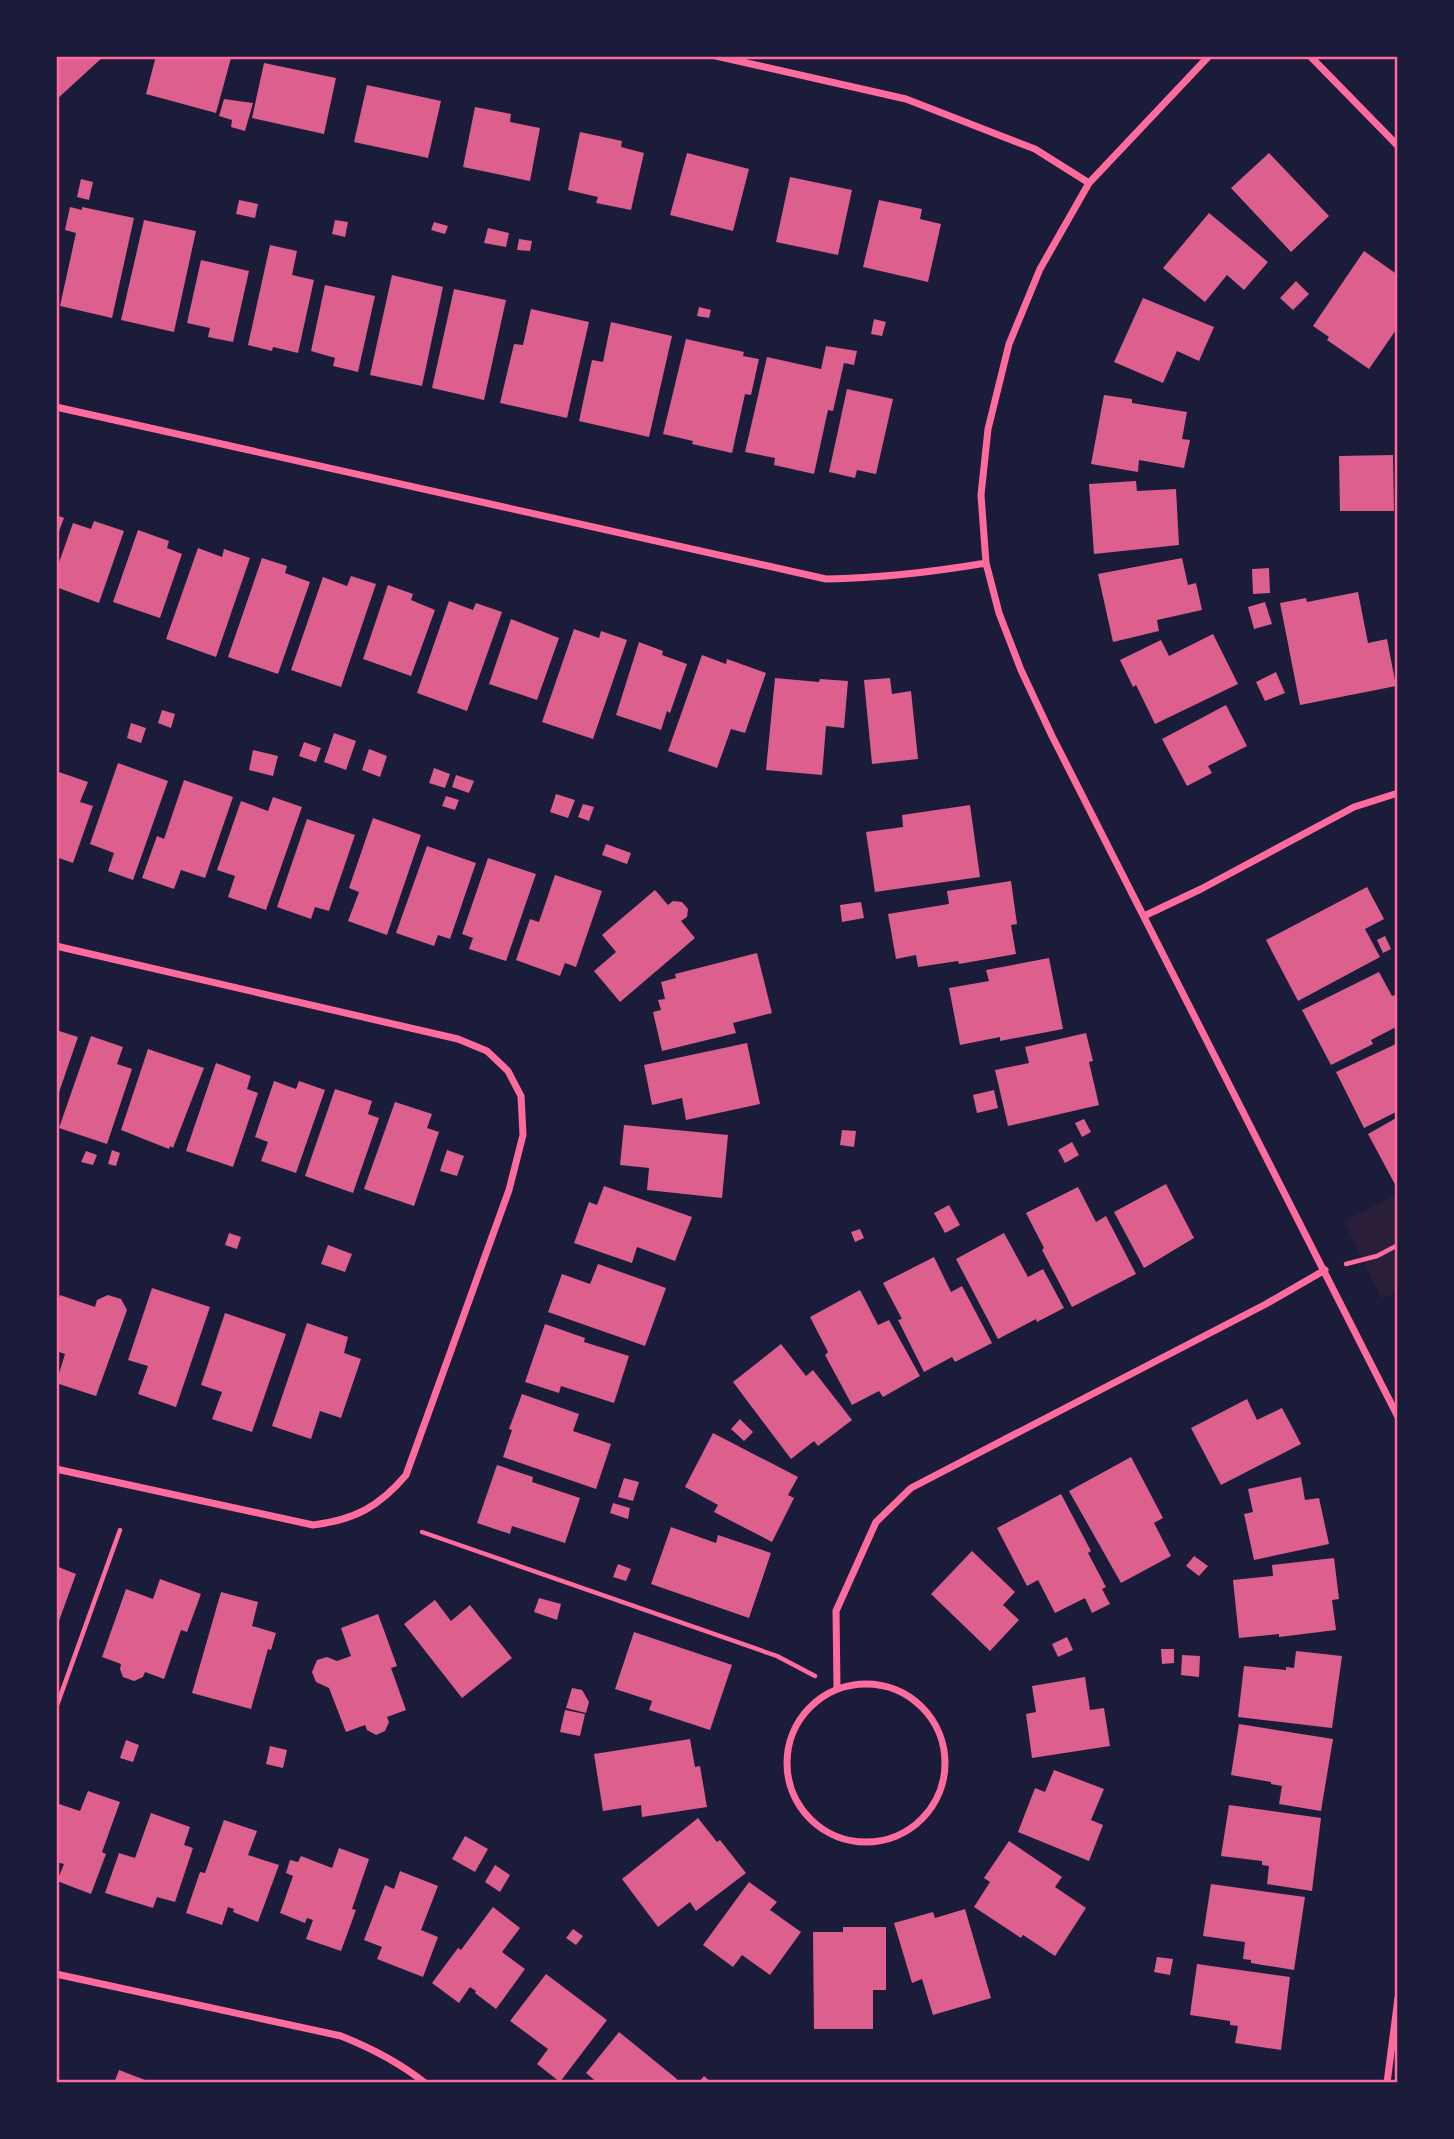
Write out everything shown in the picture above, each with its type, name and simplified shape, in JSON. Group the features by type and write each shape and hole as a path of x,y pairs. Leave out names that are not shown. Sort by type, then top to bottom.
{"street":[{"path":"716,56 906,99 1035,149 1089,183"},
{"path":"1209,56 1089,183 1040,270 1009,344 988,429 981,495 986,563 999,613 1021,670 1052,736 1398,1417"},
{"path":"1310,56 1398,146"},
{"path":"56,407 826,579 926,573 986,563"},
{"path":"1144,916 1201,889 1354,807 1398,793"},
{"path":"56,946 458,1039 487,1051 508,1071 521,1097 523,1135 509,1190 406,1475 389,1494 364,1511 340,1522 313,1525 56,1469"},
{"path":"837,1688 836,1611 876,1522 911,1488 1266,1304 1325,1270"},
{"path":"859,1682 887,1685 913,1697 933,1717 940,1731 947,1758 943,1787 930,1812 901,1835 873,1843 841,1839 823,1830 802,1811 792,1793 786,1765 791,1736 805,1711 837,1688 859,1682"},
{"path":"56,1974 341,2036 404,2066 425,2083"},
{"path":"1387,2083 1398,1998"}],"path":[{"path":"1325,1270 1377,1256 1398,1245"},
{"path":"56,1708 120,1530"},
{"path":"422,1532 777,1656 837,1688"}],"shaded area":[{"path":"1398,1194 1398,1291 1382,1299 1344,1221"}],"building":[{"path":"56,56 104,56 56,100"},
{"path":"156,56 231,58 216,113 146,94"},
{"path":"264,63 336,78 324,134 252,118"},
{"path":"367,85 441,101 428,158 354,142"},
{"path":"224,99 253,103 245,131 231,127 232,120 219,116"},
{"path":"475,107 511,114 510,122 540,128 530,181 463,167"},
{"path":"580,132 622,141 621,147 644,153 631,210 596,203 598,197 568,190"},
{"path":"687,153 749,169 733,231 670,215"},
{"path":"1269,153 1329,216 1291,252 1231,188"},
{"path":"790,177 852,190 838,255 776,242"},
{"path":"81,179 93,182 89,200 77,197"},
{"path":"239,200 258,204 255,218 236,214"},
{"path":"879,200 922,209 920,219 941,224 928,282 863,267"},
{"path":"70,207 134,218 112,318 60,306 76,233 65,230"},
{"path":"1209,213 1268,262 1244,290 1227,275 1205,302 1163,268"},
{"path":"144,220 196,231 174,332 121,320"},
{"path":"335,220 348,222 345,237 332,234"},
{"path":"434,222 448,226 445,234 431,230"},
{"path":"488,228 509,233 506,247 484,243"},
{"path":"519,239 532,241 530,251 517,250"},
{"path":"270,245 297,251 292,275 314,280 298,353 273,347 272,351 248,345"},
{"path":"1364,251 1398,275 1398,327 1369,369 1327,340 1329,337 1313,326"},
{"path":"201,260 249,271 233,342 208,337 210,328 187,323"},
{"path":"392,275 443,287 422,386 370,375"},
{"path":"1296,281 1309,294 1293,310 1280,298"},
{"path":"325,285 375,296 358,372 333,366 335,358 311,351"},
{"path":"454,289 506,300 484,400 432,388"},
{"path":"1143,298 1214,327 1199,361 1177,351 1163,383 1114,362"},
{"path":"699,307 711,310 709,318 697,316"},
{"path":"531,309 589,322 567,418 500,403 514,344 523,345"},
{"path":"874,319 886,322 882,336 871,334"},
{"path":"611,322 672,336 649,437 579,421 592,360 603,362"},
{"path":"686,339 744,352 743,356 759,359 751,395 745,394 732,453 663,434"},
{"path":"826,346 857,351 854,365 844,363 833,411 828,410 814,474 774,465 775,458 745,452 767,357 821,369"},
{"path":"847,389 893,399 876,474 857,470 855,478 829,472"},
{"path":"1104,395 1132,399 1132,403 1187,412 1182,439 1190,440 1184,468 1139,460 1138,472 1091,464"},
{"path":"1393,455 1394,511 1340,511 1339,456"},
{"path":"1136,481 1137,491 1176,489 1179,545 1094,554 1089,484"},
{"path":"56,515 64,518 56,539"},
{"path":"94,521 124,531 99,603 56,587 56,571 73,523 91,529"},
{"path":"138,530 169,541 167,548 182,554 160,618 113,602"},
{"path":"198,548 222,557 224,549 250,558 216,657 166,639"},
{"path":"262,558 287,566 285,573 310,582 278,674 228,657"},
{"path":"1182,558 1188,585 1196,583 1202,610 1157,620 1159,631 1113,642 1098,574"},
{"path":"1269,568 1270,593 1253,594 1252,569"},
{"path":"351,576 376,584 341,687 291,670 323,577 347,586"},
{"path":"388,585 413,594 411,600 435,610 411,676 363,659"},
{"path":"1358,592 1368,643 1387,639 1396,686 1300,705 1280,603 1306,598 1307,602"},
{"path":"449,601 473,610 476,603 502,612 467,711 417,693"},
{"path":"1265,602 1272,624 1254,629 1248,607"},
{"path":"511,619 559,638 537,700 489,684"},
{"path":"574,629 599,638 601,631 627,640 593,739 542,722"},
{"path":"1213,634 1238,684 1155,724 1120,660 1161,640 1169,656"},
{"path":"639,642 663,651 662,655 687,664 670,713 667,711 661,730 616,715"},
{"path":"702,655 726,664 727,659 766,673 745,733 731,729 717,768 668,751"},
{"path":"1276,672 1285,693 1265,701 1256,682"},
{"path":"775,678 819,682 820,679 848,681 844,728 826,726 822,775 766,770"},
{"path":"890,678 892,694 911,691 918,759 872,764 864,680"},
{"path":"1226,705 1247,746 1208,766 1212,773 1187,786 1162,739"},
{"path":"162,710 175,714 171,728 158,723"},
{"path":"131,723 146,728 141,743 127,738"},
{"path":"334,733 356,741 346,770 324,762"},
{"path":"304,742 321,748 316,762 299,756"},
{"path":"369,749 387,756 380,777 362,770"},
{"path":"253,750 278,756 273,776 249,770"},
{"path":"118,763 168,781 133,880 108,871 114,853 90,844"},
{"path":"434,768 450,774 445,788 429,783"},
{"path":"56,771 88,782 80,802 93,806 73,863 56,857"},
{"path":"456,775 474,781 469,793 452,787"},
{"path":"184,780 233,797 205,878 181,870 174,889 142,878 157,836 164,839"},
{"path":"556,794 575,800 568,818 550,812"},
{"path":"446,796 459,800 455,810 442,806"},
{"path":"273,797 302,807 266,910 228,897 235,876 217,870 241,801 268,811"},
{"path":"583,804 594,807 589,821 578,817"},
{"path":"970,805 980,877 875,892 866,832 903,827 902,815"},
{"path":"373,818 421,835 387,935 348,921 359,892 349,888"},
{"path":"307,819 355,835 329,911 315,907 311,919 277,907"},
{"path":"606,844 631,853 627,864 602,855"},
{"path":"427,846 476,863 450,939 438,935 434,946 396,933"},
{"path":"488,858 536,874 506,961 469,949 473,938 462,934"},
{"path":"555,875 602,891 576,967 565,963 560,976 516,960 530,919 539,922"},
{"path":"1011,881 1017,924 1011,925 1016,954 959,964 958,961 918,967 916,955 896,959 888,914 949,904 947,891"},
{"path":"1367,887 1384,919 1365,929 1380,957 1298,1001 1266,940"},
{"path":"655,890 668,905 673,901 682,902 688,909 687,917 681,921 695,938 620,1002 594,971 616,952 602,935"},
{"path":"861,902 864,918 842,922 840,905"},
{"path":"1385,936 1391,949 1383,953 1377,940"},
{"path":"757,953 772,1013 733,1023 736,1033 662,1051 653,1012 661,1010 658,1000 665,999 661,982 676,978 675,974"},
{"path":"1049,958 1063,1029 1000,1041 1000,1037 960,1045 949,988 989,981 986,970"},
{"path":"1379,972 1392,996 1398,994 1398,1026 1371,1040 1373,1044 1331,1065 1302,1010"},
{"path":"56,1030 78,1037 56,1101"},
{"path":"1086,1033 1093,1061 1089,1062 1099,1105 1008,1126 995,1070 1029,1063 1025,1047"},
{"path":"91,1036 123,1047 117,1064 132,1069 107,1144 59,1128"},
{"path":"747,1043 760,1104 686,1120 682,1098 652,1105 644,1065"},
{"path":"1398,1043 1398,1111 1364,1128 1336,1072"},
{"path":"148,1049 204,1068 173,1148 170,1146 169,1149 121,1130"},
{"path":"216,1063 251,1076 247,1089 258,1093 233,1167 186,1151"},
{"path":"274,1081 296,1089 299,1081 325,1090 296,1173 261,1161 268,1142 255,1137"},
{"path":"335,1089 372,1101 368,1114 379,1118 353,1193 305,1176"},
{"path":"994,1090 998,1108 977,1113 973,1095"},
{"path":"395,1102 432,1114 427,1128 439,1132 414,1206 364,1189"},
{"path":"1398,1117 1398,1190 1368,1134"},
{"path":"1084,1119 1091,1132 1082,1137 1075,1123"},
{"path":"624,1125 728,1135 722,1198 647,1190 649,1168 620,1165"},
{"path":"842,1130 856,1131 854,1147 840,1145"},
{"path":"1072,1142 1079,1155 1065,1163 1058,1150"},
{"path":"112,1150 120,1153 116,1166 108,1164"},
{"path":"447,1150 464,1156 457,1176 440,1171"},
{"path":"86,1151 97,1155 93,1165 81,1162"},
{"path":"1166,1184 1194,1238 1144,1268 1114,1212"},
{"path":"604,1186 692,1217 675,1261 637,1247 632,1263 574,1243 589,1202 597,1205"},
{"path":"1078,1187 1096,1222 1106,1216 1136,1274 1072,1307 1026,1213"},
{"path":"949,1205 960,1225 945,1233 934,1213"},
{"path":"860,1229 864,1238 855,1242 851,1232"},
{"path":"229,1233 241,1237 237,1249 225,1245"},
{"path":"1004,1233 1028,1277 1043,1269 1064,1308 998,1339 956,1259"},
{"path":"328,1245 352,1254 345,1272 321,1264"},
{"path":"934,1257 951,1292 962,1286 992,1343 955,1362 952,1357 924,1372 898,1320 902,1319 883,1283"},
{"path":"598,1264 666,1288 645,1346 548,1312 562,1274 590,1284"},
{"path":"152,1288 210,1307 176,1407 138,1394 148,1366 128,1360"},
{"path":"860,1290 878,1325 889,1320 920,1376 883,1397 879,1391 852,1405 825,1355 828,1352 810,1317"},
{"path":"60,1295 95,1307 97,1300 108,1295 121,1299 127,1310 96,1396 56,1383 65,1354 56,1351 56,1306"},
{"path":"225,1313 286,1334 252,1432 212,1419 222,1392 201,1385"},
{"path":"307,1323 348,1337 344,1353 361,1359 341,1418 320,1411 311,1439 272,1426"},
{"path":"545,1324 585,1338 584,1342 629,1356 614,1403 561,1386 559,1393 525,1382"},
{"path":"781,1344 806,1376 813,1370 852,1420 818,1446 814,1441 791,1459 733,1382"},
{"path":"522,1394 579,1414 573,1431 611,1444 596,1489 503,1457 512,1430 509,1429"},
{"path":"1247,1399 1257,1420 1282,1408 1301,1444 1221,1485 1191,1428"},
{"path":"740,1419 753,1432 744,1441 731,1429"},
{"path":"713,1433 798,1477 788,1495 794,1498 772,1542 714,1512 718,1505 685,1487"},
{"path":"1131,1457 1163,1518 1154,1523 1171,1556 1121,1583 1069,1491"},
{"path":"497,1465 533,1477 532,1482 580,1498 565,1543 512,1526 510,1534 477,1523"},
{"path":"1301,1477 1305,1500 1319,1498 1329,1544 1254,1560 1244,1514 1253,1512 1248,1489"},
{"path":"624,1478 639,1482 633,1501 618,1497"},
{"path":"1061,1494 1091,1551 1088,1553 1106,1587 1102,1589 1110,1604 1092,1613 1085,1598 1055,1613 1038,1580 1027,1586 997,1528"},
{"path":"613,1503 630,1508 628,1519 610,1513"},
{"path":"671,1527 716,1543 718,1535 771,1553 749,1618 651,1584"},
{"path":"972,1551 1015,1592 1003,1605 1019,1620 990,1651 931,1594"},
{"path":"1194,1556 1208,1566 1199,1576 1186,1566"},
{"path":"1334,1558 1339,1599 1332,1600 1336,1630 1279,1637 1279,1634 1239,1638 1233,1580 1273,1576 1272,1565"},
{"path":"618,1564 631,1569 626,1581 613,1577"},
{"path":"56,1566 76,1574 56,1629"},
{"path":"160,1579 201,1594 187,1632 181,1630 164,1679 145,1672 143,1677 134,1681 123,1677 121,1664 102,1657 126,1589 153,1599"},
{"path":"221,1592 258,1602 252,1626 276,1633 271,1650 268,1649 251,1709 192,1693"},
{"path":"539,1598 561,1604 557,1620 534,1612"},
{"path":"435,1600 451,1621 470,1605 512,1658 462,1698 404,1624"},
{"path":"378,1614 397,1666 391,1668 406,1710 387,1717 389,1722 385,1731 376,1735 367,1730 365,1725 346,1732 329,1688 316,1682 312,1672 317,1660 327,1657 337,1661 351,1656 341,1628"},
{"path":"634,1632 732,1665 710,1730 649,1710 652,1701 615,1689"},
{"path":"1067,1637 1073,1650 1058,1657 1052,1644"},
{"path":"1161,1649 1174,1649 1174,1663 1162,1664"},
{"path":"1296,1651 1342,1656 1332,1728 1238,1717 1244,1666 1286,1670 1286,1667 1294,1668"},
{"path":"1182,1655 1200,1656 1199,1677 1181,1675"},
{"path":"1085,1677 1090,1710 1104,1708 1110,1746 1032,1758 1026,1714 1036,1712 1032,1686"},
{"path":"572,1688 582,1690 589,1702 586,1713 566,1708"},
{"path":"565,1710 585,1714 580,1736 560,1732"},
{"path":"1239,1724 1333,1739 1321,1811 1279,1804 1282,1786 1231,1775"},
{"path":"690,1739 695,1767 700,1766 707,1807 642,1817 641,1805 603,1811 594,1754"},
{"path":"126,1740 139,1745 133,1762 120,1758"},
{"path":"270,1746 287,1750 283,1768 266,1764"},
{"path":"1054,1770 1104,1789 1091,1820 1103,1825 1089,1861 1018,1832 1035,1788 1045,1792"},
{"path":"88,1791 120,1802 102,1852 106,1854 91,1894 57,1881 64,1864 56,1862 56,1803 80,1811"},
{"path":"1229,1805 1321,1818 1312,1891 1267,1884 1269,1866 1262,1865 1262,1861 1221,1856"},
{"path":"151,1813 190,1827 184,1845 193,1848 175,1902 157,1897 153,1908 105,1893 119,1853 135,1858"},
{"path":"698,1818 717,1842 720,1840 746,1873 696,1911 690,1902 658,1927 622,1879"},
{"path":"224,1820 257,1831 248,1855 279,1865 258,1922 233,1912 234,1909 228,1907 222,1925 186,1913 200,1872 205,1873"},
{"path":"465,1836 488,1849 475,1872 452,1859"},
{"path":"1009,1841 1062,1877 1055,1887 1086,1908 1055,1956 1023,1935 1021,1938 974,1907 990,1882 984,1878"},
{"path":"339,1848 369,1859 352,1909 356,1910 341,1951 306,1939 313,1920 307,1918 305,1923 280,1913 293,1876 286,1873 290,1860 298,1862 301,1856 332,1868"},
{"path":"495,1865 510,1875 500,1892 485,1882"},
{"path":"400,1871 438,1886 421,1930 438,1937 423,1977 377,1959 382,1947 364,1940 385,1885 394,1889"},
{"path":"749,1882 777,1902 770,1910 801,1932 770,1975 742,1955 733,1967 703,1945"},
{"path":"1211,1884 1305,1897 1294,1970 1251,1963 1251,1960 1243,1959 1245,1942 1203,1936"},
{"path":"493,1907 520,1928 502,1952 525,1969 496,2009 470,1987 459,2003 432,1983"},
{"path":"965,1909 991,1998 933,2015 922,1979 912,1983 894,1923 933,1912 935,1918"},
{"path":"843,1927 886,1927 886,1990 873,1990 873,2029 814,2029 813,1932 843,1932"},
{"path":"573,1929 583,1936 576,1945 566,1938"},
{"path":"1157,1957 1173,1959 1170,1975 1154,1972"},
{"path":"1197,1964 1290,1977 1281,2050 1235,2043 1238,2026 1230,2025 1230,2021 1190,2015"},
{"path":"546,1974 607,2020 560,2082 537,2064 548,2049 510,2021"},
{"path":"619,2032 677,2079 674,2083 598,2083 586,2073"},
{"path":"119,2070 145,2080 144,2083 114,2083"},
{"path":"704,2076 712,2083 698,2083"}]}
